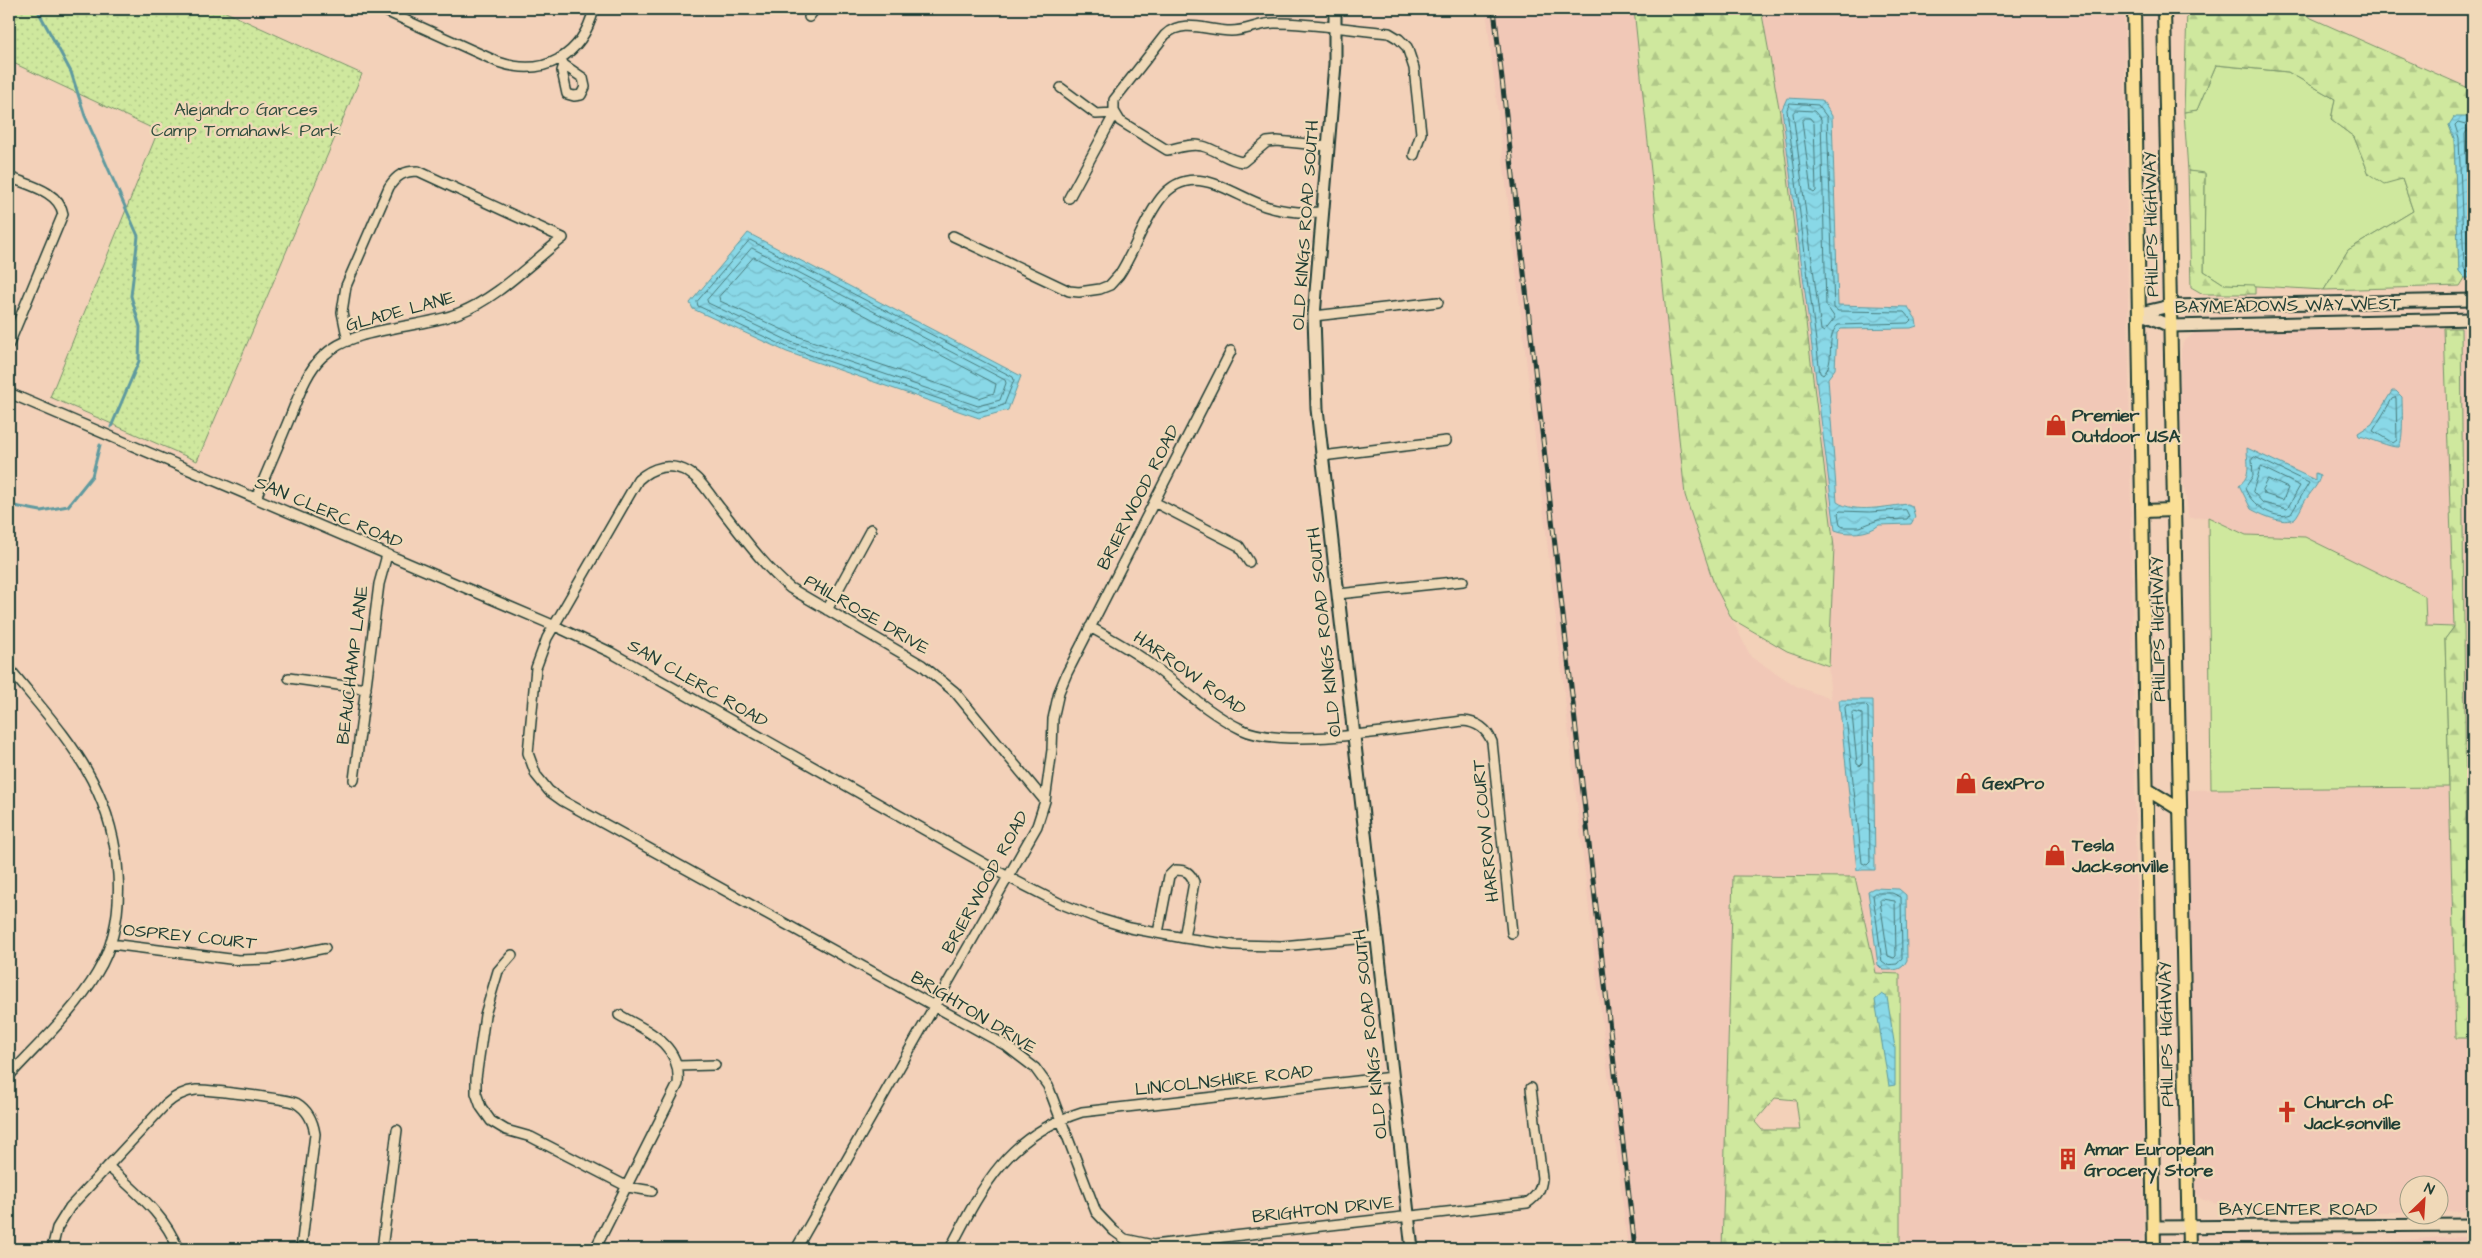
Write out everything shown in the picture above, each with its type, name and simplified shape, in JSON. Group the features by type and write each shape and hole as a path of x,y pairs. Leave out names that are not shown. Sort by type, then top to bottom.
{"main road":[{"name":"PHILIPS HIGHWAY","path":"2134,9 2154,1249"},
{"name":"PHILIPS HIGHWAY","path":"2164,9 2189,1249"},
{"path":"2143,510 2173,510"},
{"path":"2148,790 2179,809"}],"street":[{"path":"381,9 505,65 516,68 536,67 562,62 581,40 594,9"},
{"name":"OLD KINGS ROAD SOUTH","path":"1335,9 1336,28 1328,146 1314,316 1314,366 1322,456 1412,1249"},
{"path":"1069,198 1114,113 1114,100 1170,30 1182,26 1235,30 1274,23 1389,33 1400,39 1407,47 1414,68 1421,133 1414,155"},
{"path":"1061,88 1096,114 1114,113"},
{"path":"1114,113 1120,121 1167,150 1190,145 1203,146 1236,161 1248,159 1268,142 1277,141 1328,146"},
{"name":"GLADE LANE","path":"256,498 310,373 322,358 348,341 448,317 470,308 494,293 563,238 418,171 407,171 395,177 389,187 346,286 342,312 348,341"},
{"path":"9,177 55,197 61,204 63,214 9,344"},
{"path":"953,236 1069,290 1085,292 1100,289 1119,275 1156,205 1167,192 1187,181 1215,183 1265,206 1280,210 1322,212"},
{"name":"BAYMEADOWS WAY WEST","path":"2140,313 2170,306 2473,300"},
{"path":"1314,316 1438,302"},
{"name":"BAYMEADOWS WAY WEST","path":"2140,313 2170,326 2473,319"},
{"name":"BRIERWOOD ROAD","path":"796,1249 1037,826 1045,801 1053,719 1059,692 1090,627 1231,351"},
{"name":"SAN CLERC ROAD","path":"9,393 555,626 610,652 1008,877 1059,903 1100,918 1158,933 1234,945 1282,946 1377,937"},
{"path":"1322,456 1446,441"},
{"name":"PHILROSE DRIVE","path":"667,467 682,469 696,478 772,572 790,588 922,665 940,678 955,692 1045,801"},
{"name":"BRIGHTON DRIVE","path":"667,467 646,473 638,480 547,638 536,668 528,737 528,753 536,775 549,791 562,801 935,1005 1012,1050 1035,1068 1048,1086 1096,1212 1114,1231 1139,1243 1153,1245 1527,1202 1536,1197 1541,1188 1542,1178 1531,1088"},
{"path":"1154,502 1239,546 1249,562"},
{"path":"827,610 870,529"},
{"name":"BEAUCHAMP LANE","path":"354,780 378,584 387,554"},
{"path":"1338,594 1463,581"},
{"name":"HARROW ROAD","path":"1090,627 1128,648 1194,700 1241,729 1261,736 1293,738 1354,734 1463,721 1475,723 1482,727"},
{"path":"9,668 76,753 103,803 116,861 118,892 111,944 98,972 80,999 9,1076"},
{"path":"289,678 366,689"},
{"name":"HARROW COURT","path":"1482,727 1492,742 1512,933"},
{"path":"1158,933 1169,876 1175,870 1184,870 1191,875 1194,882 1184,938"},
{"name":"OSPREY COURT","path":"111,944 238,960 270,959 325,948"},
{"path":"512,955 498,971 485,1015 476,1078 476,1093 481,1107 491,1121 506,1130 531,1137 628,1186 652,1191"},
{"path":"596,1249 678,1084 678,1066 662,1040 619,1015"},
{"path":"678,1066 715,1065"},
{"name":"LINCOLNSHIRE ROAD","path":"950,1249 977,1195 996,1168 1031,1136 1061,1119 1082,1112 1392,1077"},
{"path":"52,1249 63,1216 165,1105 181,1094 194,1090 214,1090 290,1101 304,1109 310,1116 315,1134 301,1249"},
{"path":"382,1249 397,1130"},
{"path":"108,1166 158,1212 172,1232 178,1249"},
{"name":"BAYCENTER ROAD","path":"2154,1227 2473,1225"}],"shaded area":[{"path":"1486,9 1634,9 1685,495 1714,584 1751,657 1798,687 1831,699 1780,113 1761,9 2124,9 2136,875 2142,973 2144,1249 1900,1249 1900,974 1876,973 1855,877 1733,876 1722,1249 1628,1249","holes":["1787,98 1825,107 1833,128 1838,306 1908,307 1917,325 1911,328 1841,329 1837,333 1835,369 1828,378 1837,502 1844,506 1869,507 1908,504 1911,524 1835,529","1872,700 1875,869 1858,870 1839,701","1874,888 1893,888 1906,909 1907,960 1883,970 1878,965 1868,891"]},
{"path":"2444,328 2454,627 2426,626 2305,537 2246,535 2208,517 2189,518 2179,452 2181,350 2183,343 2195,332 2201,329"},
{"path":"2461,328 2473,328 2473,1015 2468,1015"},
{"path":"2449,787 2456,1038 2473,1038 2473,1211 2450,1212 2450,1176 2400,1176 2400,1212 2244,1213 2201,1199 2196,1193 2192,1130 2186,790"},
{"path":"2440,1237 2473,1237 2473,1249 2238,1249 2247,1245 2387,1242"}],"green space":[{"name":"Alejandro Garces Camp Tomahawk Park","path":"9,9 219,9 362,74 197,461 50,397 158,131 9,61"},
{"path":"1634,9 1761,9 1780,113 1834,547 1829,666 1787,651 1732,619 1714,584 1685,495"},
{"path":"2187,9 2291,9 2473,90 2473,123 2468,117 2449,125 2454,138 2459,271 2465,278 2460,286 2324,290 2348,250 2413,211 2402,179 2384,184 2369,174 2354,137 2331,120 2335,99 2288,72 2216,65 2197,110 2184,112"},
{"path":"2216,65 2288,72 2335,99 2331,120 2354,137 2369,174 2402,179 2413,211 2348,250 2324,290 2224,284 2204,271 2205,174 2188,171 2184,112 2197,110"},
{"path":"2188,171 2205,173 2204,271 2224,284 2255,285 2255,294 2203,294 2191,287"},
{"path":"2444,328 2461,328 2468,1015 2473,1015 2473,1038 2456,1038 2445,639 2454,627"},
{"path":"2208,517 2246,535 2305,537 2425,596 2426,626 2454,627 2445,639 2449,787 2211,789"},
{"path":"1733,876 1855,877 1876,973 1900,974 1900,1249 1722,1249","holes":["1775,1098 1796,1100 1800,1130 1762,1130 1755,1122"]}],"water":[{"path":"1787,98 1822,100 1832,116 1838,305 1908,307 1916,319 1917,326 1911,328 1841,329 1837,333 1835,369 1828,378 1837,502 1853,508 1908,504 1912,506 1915,517 1911,524 1879,525 1858,533 1846,533 1835,530 1782,109"},
{"path":"2454,117 2468,117 2473,123 2473,278 2465,278 2459,271 2454,138 2449,125"},
{"path":"748,233 1021,376 1008,410 979,418 787,352 693,309 690,303"},
{"path":"2392,391 2396,391 2402,397 2402,431 2399,447 2359,436 2358,433 2372,424"},
{"path":"2247,448 2315,480 2315,473 2320,475 2317,485 2305,500 2295,518 2285,521 2279,520 2251,509 2239,485 2246,478"},
{"path":"1839,700 1873,700 1875,870 1857,870"},
{"path":"1874,888 1899,889 1906,895 1907,960 1898,969 1883,970 1878,965 1868,891"},
{"path":"1882,994 1887,997 1895,1048 1895,1085 1889,1086 1875,1000"}],"waterway":[{"path":"37,9 71,72 85,116 138,236 131,296 140,327 139,361 111,427"},
{"path":"9,505 41,511 68,506 92,476 100,445"}],"railway":[{"path":"1494,9 1635,1249"}],"place":[{"name":"Premier Outdoor USA","path":"2056,425"},
{"name":"GexPro","path":"1966,783"},
{"name":"Tesla Jacksonville","path":"2055,855"},
{"name":"Church of Jacksonville","path":"2287,1112"},
{"name":"Amar European Grocery Store","path":"2068,1159"}]}
